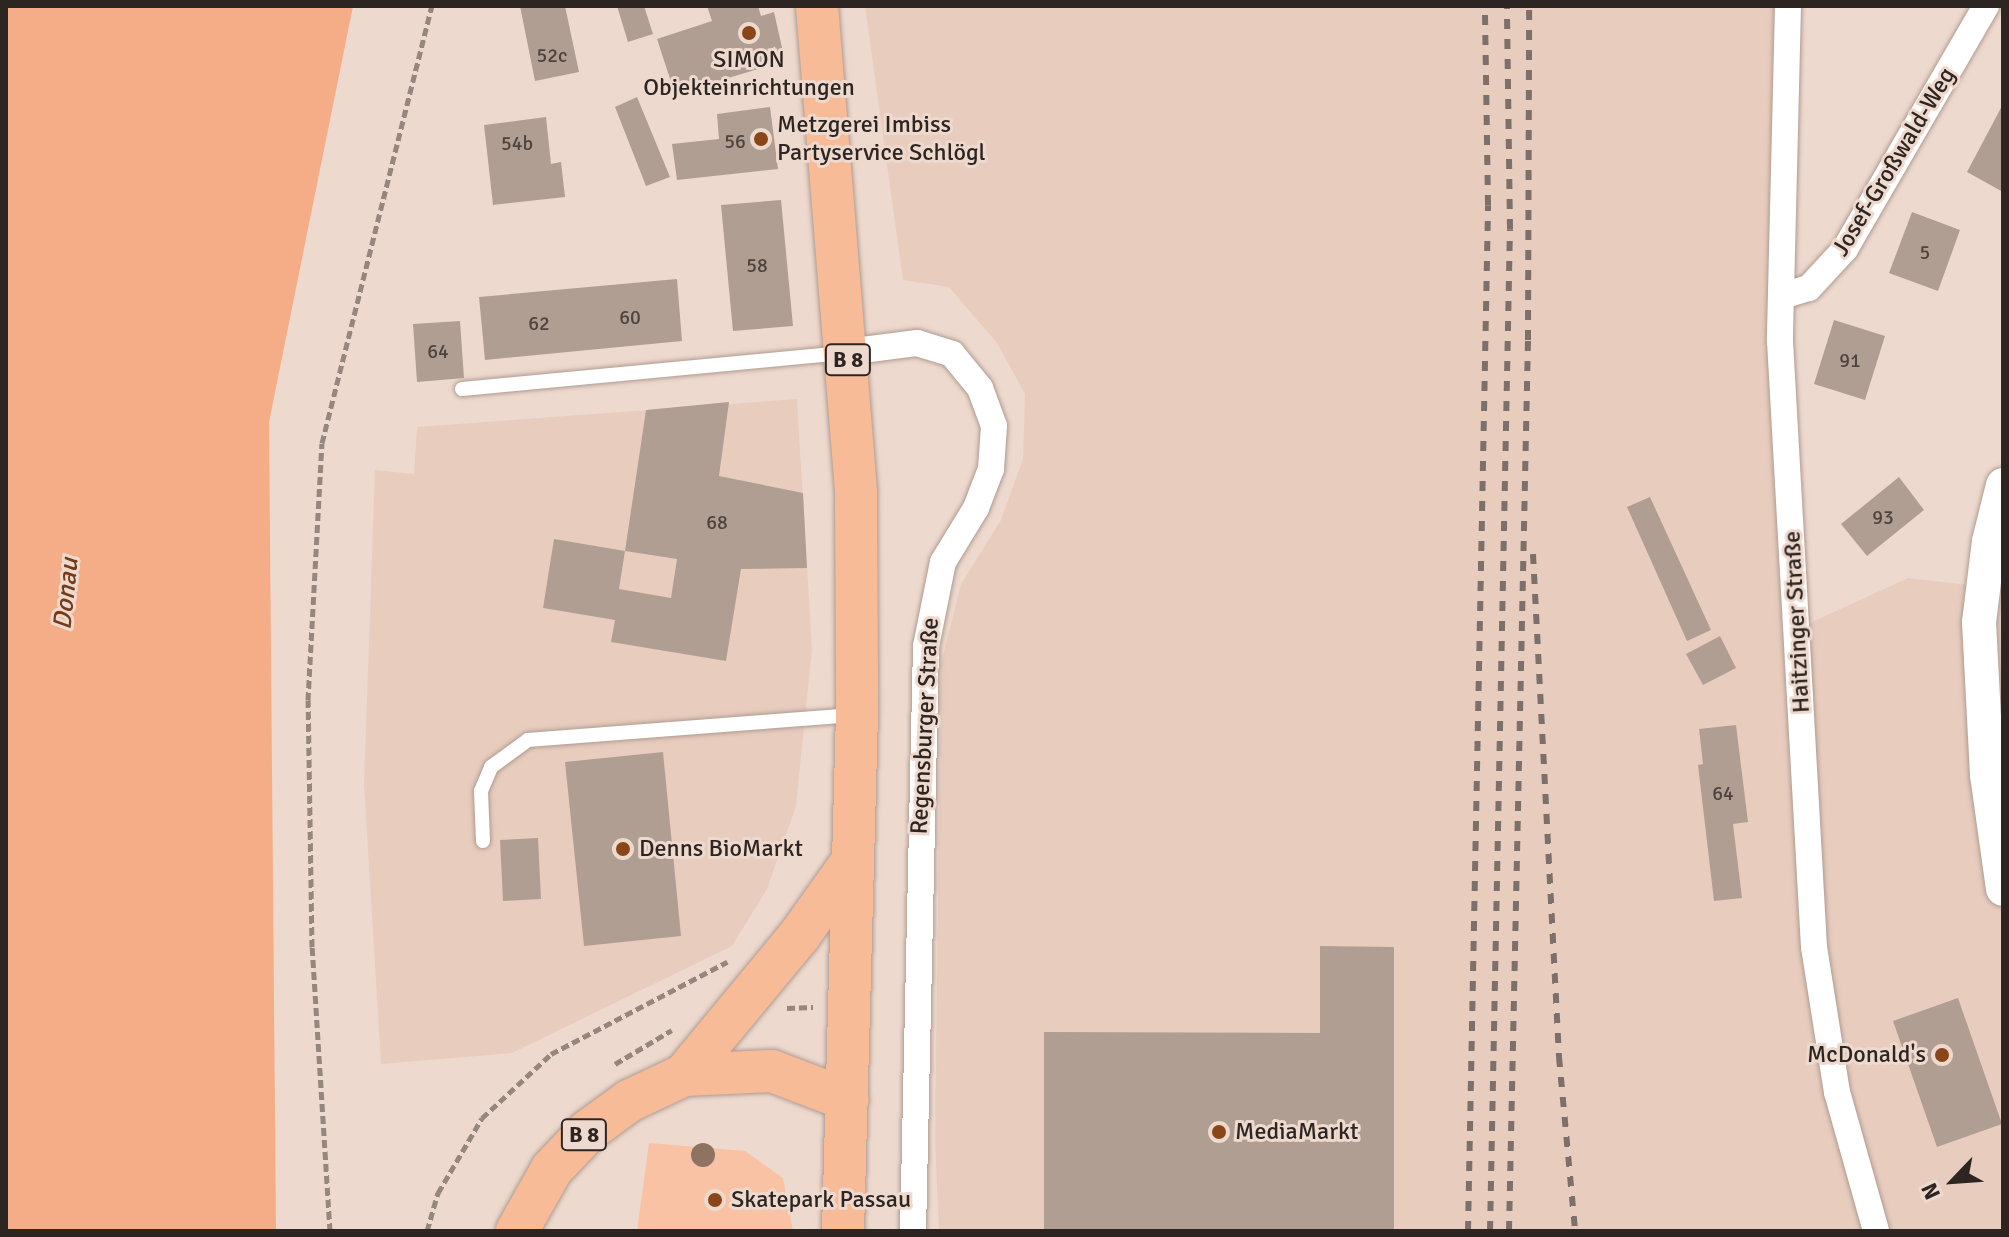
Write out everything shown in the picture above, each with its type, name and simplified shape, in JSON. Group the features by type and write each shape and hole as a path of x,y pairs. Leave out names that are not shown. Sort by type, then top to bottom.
{"main road":[{"name":"B 8","path":"817,6 856,493 857,714 843,1231"},
{"name":"B 8","path":"684,1075 799,936 851,863"},
{"name":"B 8","path":"517,1231 552,1169 588,1131 629,1101 684,1075 772,1071 848,1100"},
{"name":"B 8","path":"845,1176 859,1231"}],"street":[{"name":"Haitzinger Straße","path":"1788,6 1780,341 1814,947 1837,1092 1876,1231"},
{"name":"Josef-Großwald-Weg","path":"1782,296 1809,288 1845,249 1986,6"},
{"name":"Regensburger Straße","path":"847,352 917,343 952,354 980,388 994,426 991,469 976,508 943,562 926,646 927,980 913,1231"},
{"path":"2003,485 1989,541 1979,622 1987,775 2003,889"}],"lane":[{"path":"462,389 847,352"},
{"path":"483,841 481,791 491,767 528,740 857,714"}],"path":[{"path":"332,1230 312,947 308,700 322,443 432,6"},
{"path":"427,1231 438,1193 482,1118 551,1054 728,962 737,968"}],"shaded area":[{"path":"865,6 1786,6 1781,330 1799,628 1908,578 2003,589 2003,1231 939,1231 935,1140 941,664 961,584 1001,520 1023,459 1025,394 997,343 949,287 903,280"},
{"path":"797,399 812,649 796,806 767,889 732,946 512,1053 381,1064 364,784 375,470 414,474 417,427"},
{"name":"Skatepark Passau","path":"649,1143 745,1151 783,1178 793,1231 637,1231"}],"water":[{"name":"Donau","path":"6,6 353,6 269,422 276,1231 6,1231"}],"building":[{"path":"520,6 565,6 579,72 535,81"},
{"path":"617,6 644,6 653,34 628,42"},
{"path":"707,6 758,6 761,16 774,12 785,61 675,94 657,39 712,21"},
{"path":"637,97 670,177 646,186 615,107"},
{"path":"2003,104 2003,192 1967,172"},
{"path":"770,107 778,169 677,180 672,144 719,139 717,114"},
{"path":"546,117 551,164 561,162 565,197 493,205 484,125"},
{"path":"781,200 793,326 733,331 721,205"},
{"path":"1912,212 1960,230 1938,291 1889,273"},
{"path":"677,279 682,341 485,360 479,297"},
{"path":"1834,320 1885,336 1865,400 1814,384"},
{"path":"460,321 464,378 417,382 413,324"},
{"path":"729,402 719,476 803,493 807,568 741,569 726,661 611,642 615,620 543,608 554,539 625,551 646,410","holes":["625,551 677,559 671,598 619,589"]},
{"path":"1899,477 1924,510 1867,556 1841,524"},
{"path":"1650,497 1711,630 1687,641 1627,507"},
{"path":"1720,636 1736,668 1703,685 1686,654"},
{"path":"1736,725 1748,822 1733,824 1742,898 1714,901 1698,765 1703,764 1699,729"},
{"name":"Denns BioMarkt","path":"663,752 681,936 584,946 565,762"},
{"path":"538,838 541,899 503,901 500,840"},
{"name":"MediaMarkt","path":"1320,946 1394,947 1394,1231 1044,1231 1044,1032 1320,1033"},
{"name":"McDonald's","path":"1958,998 2002,1124 1937,1147 1893,1021"}],"railway":[{"path":"1468,1231 1488,205 1485,6"},
{"path":"1490,1231 1510,229 1507,6"},
{"path":"1509,1231 1528,340 1529,6"},
{"path":"1533,554 1559,1057 1575,1231"}],"place":[{"name":"SIMON Objekteinrichtungen","path":"749,33"},
{"name":"Metzgerei Imbiss Partyservice Schlögl","path":"761,139"},
{"name":"Denns BioMarkt","path":"623,849"},
{"name":"McDonald's","path":"1942,1055"},
{"name":"MediaMarkt","path":"1219,1132"},
{"name":"Skatepark Passau","path":"715,1200"}]}
